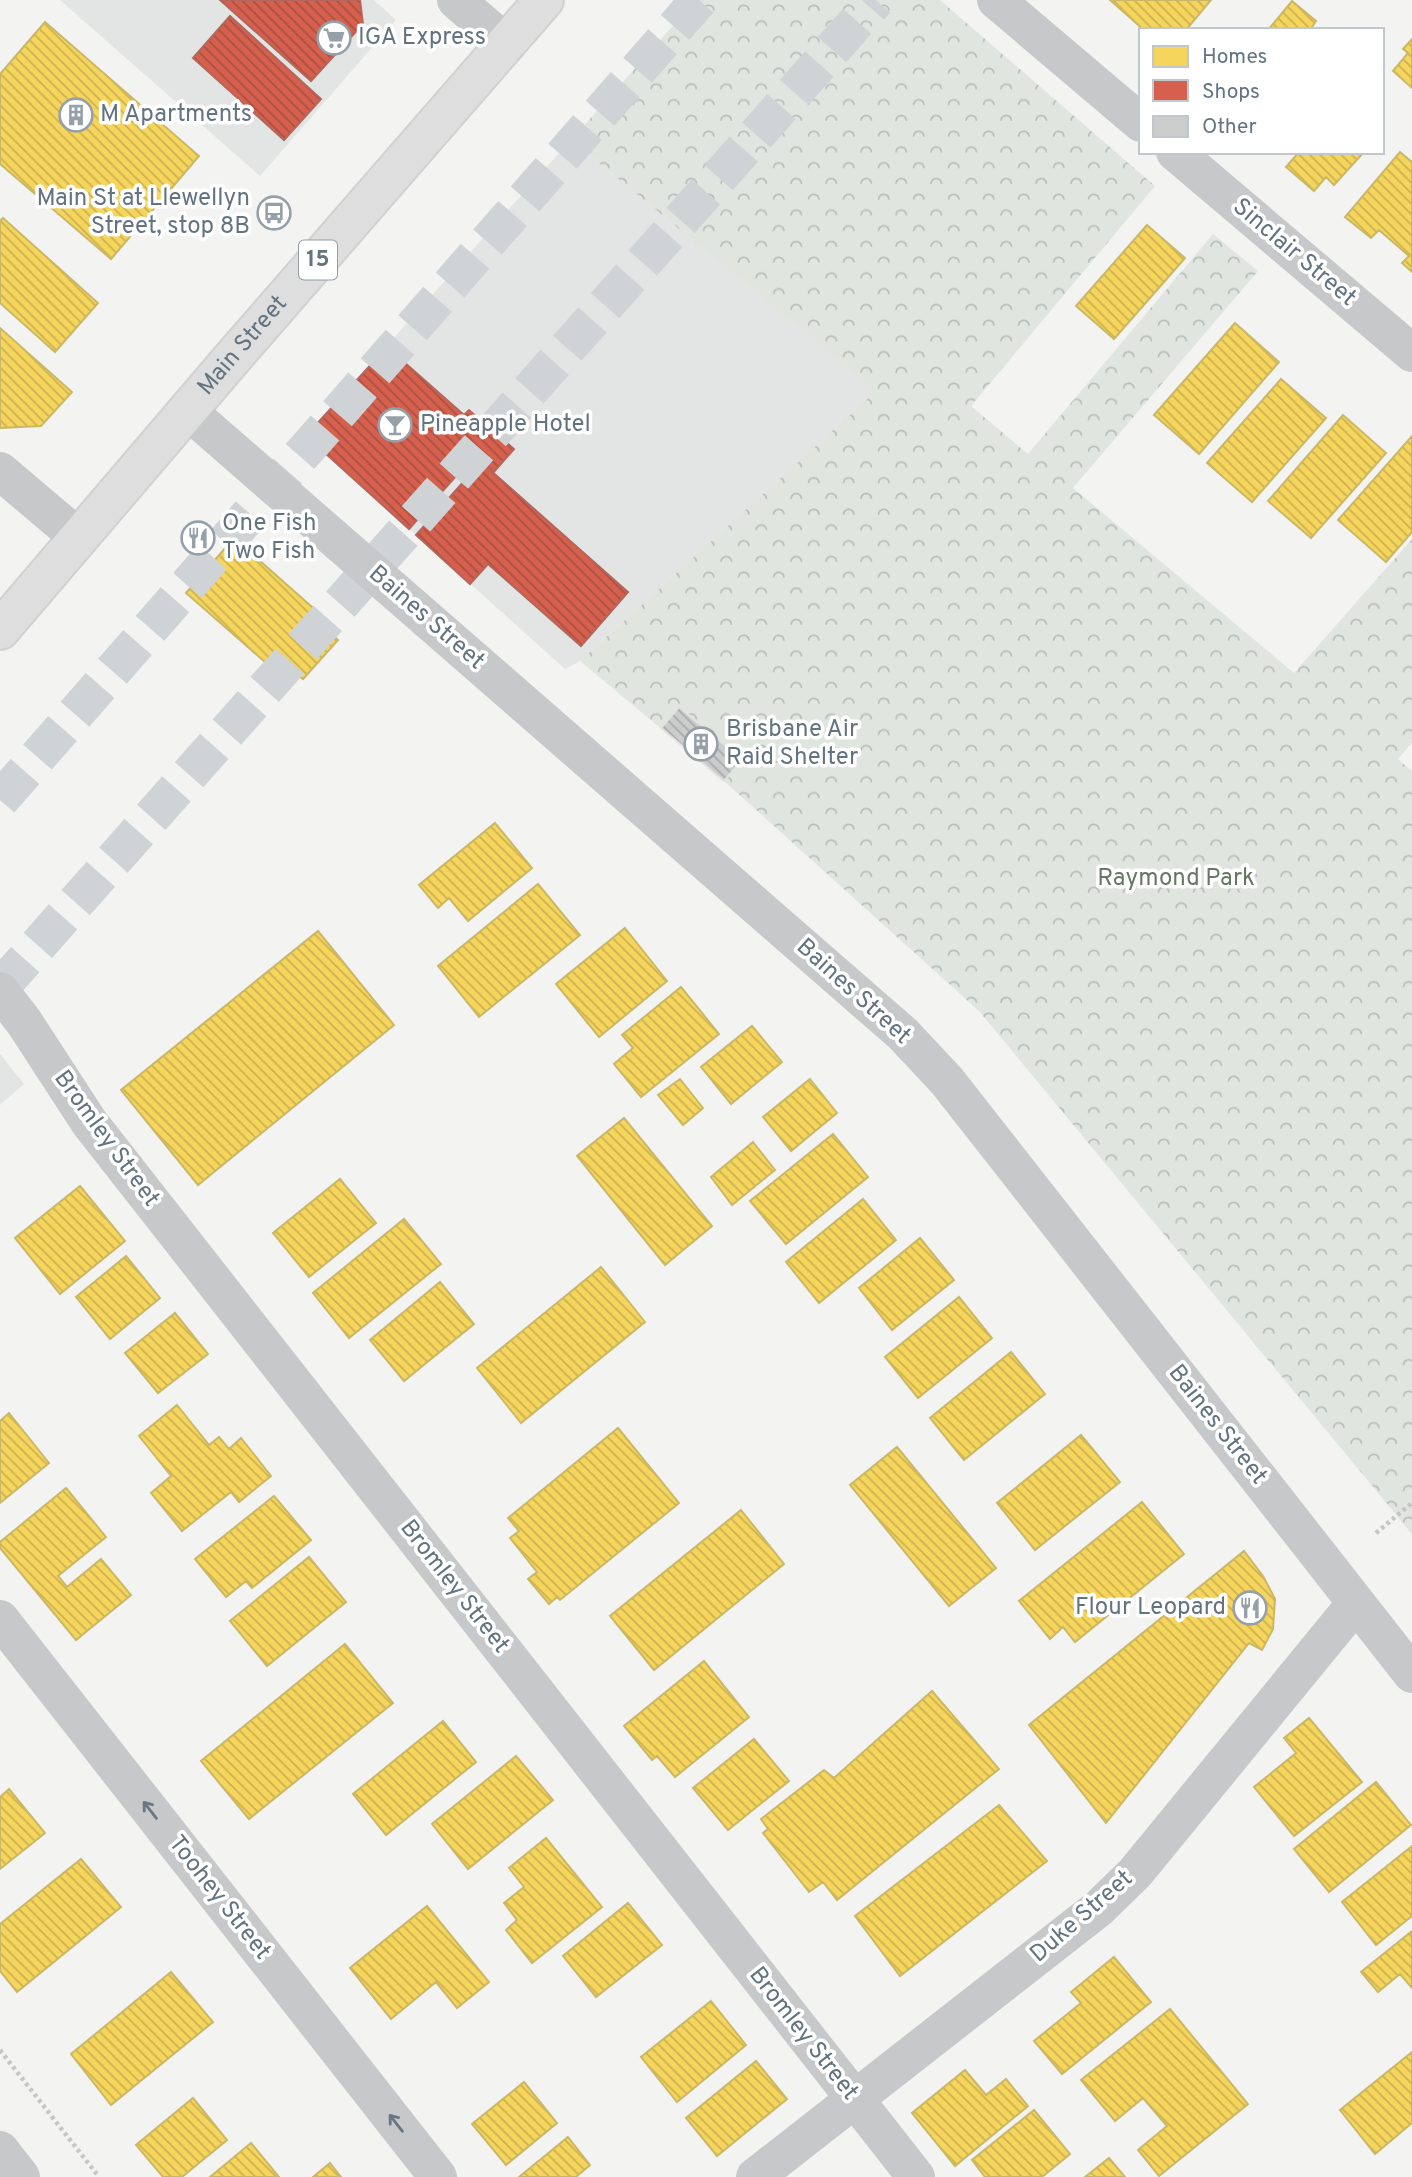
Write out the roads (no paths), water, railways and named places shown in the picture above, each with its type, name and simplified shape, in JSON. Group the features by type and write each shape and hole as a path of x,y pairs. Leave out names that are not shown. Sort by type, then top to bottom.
{"highway":[{"name":"Main Street","path":"0,630 544,0"}],"street":[{"path":"456,0 507,44"},
{"path":"996,0 1139,121"},
{"name":"Sinclair Street","path":"1177,154 1412,353"},
{"name":"Baines Street","path":"188,411 917,1048 947,1081 1412,1674"},
{"path":"0,471 79,538"},
{"name":"Bromley Street","path":"0,992 89,1122 916,2177"},
{"name":"Duke Street","path":"755,2177 1099,1908 1135,1873 1356,1603"},
{"name":"Toohey Street","path":"0,1619 438,2177"},
{"path":"0,2150 21,2177"}],"tunnel":[{"path":"0,800 699,0"},
{"path":"0,988 876,0"}],"place":[{"name":"IGA Express","path":"334,38"},
{"name":"M Apartments","path":"76,115"},
{"name":"Main St at Llewellyn Street, stop 8B","path":"274,213"},
{"name":"Pineapple Hotel","path":"395,425"},
{"name":"One Fish Two Fish","path":"198,538"},
{"name":"Brisbane Air Raid Shelter","path":"701,744"},
{"name":"Flour Leopard","path":"1250,1608"}],"park label":[{"name":"Raymond Park","path":"1176,879"}]}
